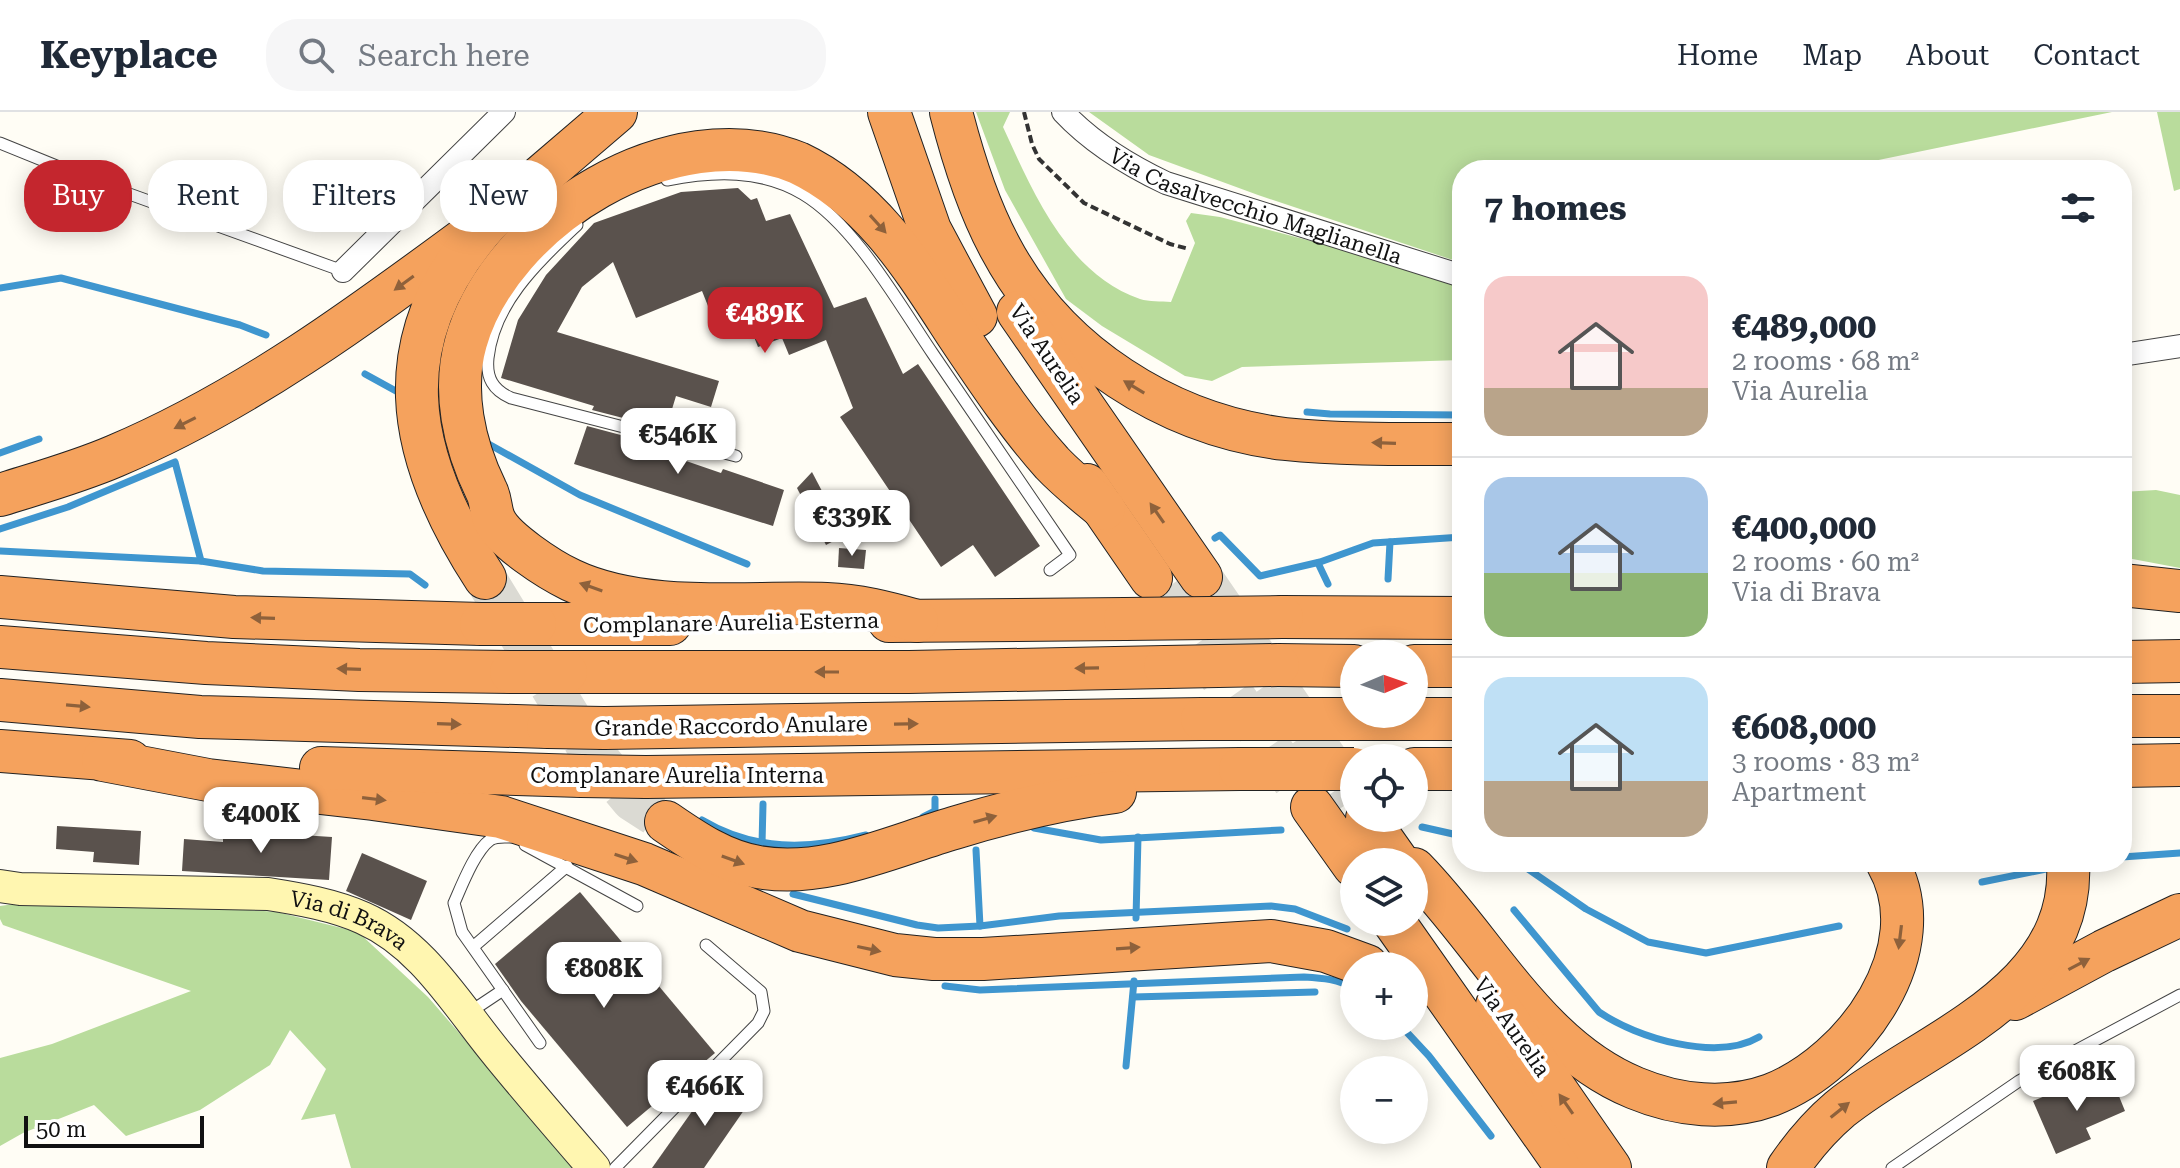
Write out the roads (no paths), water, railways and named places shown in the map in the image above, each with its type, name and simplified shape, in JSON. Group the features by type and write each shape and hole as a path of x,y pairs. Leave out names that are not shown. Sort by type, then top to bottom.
{"highway":[{"path":"557,163 616,112"},
{"name":"Via Aurelia","path":"889,112 923,213 956,281 1012,377 1151,578"},
{"name":"Via Aurelia","path":"929,112 957,197 978,245 1002,288 1201,577"},
{"path":"951,112 983,210 1002,251 1018,276 1051,320 1077,346 1135,389 1179,410 1219,424 1284,439 1452,444"},
{"path":"917,621 865,608 831,604 637,599 595,589 527,554 495,521 491,499 468,445 461,401 465,344 478,307 492,282 525,242 568,206 616,175 664,154 715,145 759,150 789,159 840,188 871,216 934,296 1036,444 1070,480 1104,509"},
{"path":"0,495 113,457 229,400 320,343 473,232"},
{"path":"481,232 446,280 427,324 417,372 418,421 430,474 453,526 485,578"},
{"path":"2132,586 2180,591"},
{"path":"1297,616 1452,591"},
{"name":"Complanare Aurelia Esterna","path":"0,597 234,617 481,624 1297,616 1452,618"},
{"path":"2132,612 2180,612"},
{"path":"0,647 206,663 359,670 909,672 1338,666"},
{"path":"2132,662 2180,661"},
{"path":"1428,666 1452,666"},
{"name":"Grande Raccordo Anulare","path":"0,700 200,717 604,728 1202,719 1452,719"},
{"path":"2132,716 2180,716"},
{"name":"Complanare Aurelia Interna","path":"0,751 103,760 646,777 1340,769"},
{"path":"103,760 208,780 501,817 644,864 800,931 895,955 983,959 1230,941 1271,941 1340,956"},
{"path":"2132,766 2180,765"},
{"path":"666,822 709,851 729,859 759,868 817,868 989,817 1066,799 1141,788 1220,769"},
{"path":"1312,807 1378,848"},
{"path":"1428,888 1444,901 1531,1010 1575,1053 1634,1088 1675,1101 1713,1105 1754,1099 1791,1085 1837,1052 1869,1014 1885,988 1901,940 1899,893 1891,872"},
{"path":"1986,1015 2031,969 2044,951 2063,912 2068,872"},
{"name":"Via Aurelia","path":"1428,906 1610,1168"},
{"path":"1788,1168 1811,1137 1842,1107 1986,1015 2104,951 2180,915"},
{"name":"Via Aurelia","path":"1404,936 1567,1168"},
{"path":"1428,1017 1543,1168"}],"street":[{"path":"343,271 504,112"},
{"name":"Via Casalvecchio Maglianella","path":"1063,112 1083,132 1123,160 1166,183 1452,273"},
{"path":"2132,353 2180,346"},
{"name":"Via di Brava","path":"0,886 20,889 268,894 332,907 364,918 397,938 435,975 594,1168"}],"lane":[{"path":"0,143 96,182 343,271"},
{"path":"656,183 716,173 754,176 798,191 834,218 868,259 908,316 1070,555 1050,570"},
{"path":"590,216 539,261 511,296 492,338 488,360 490,382 499,392 511,398 736,456"},
{"path":"540,1043 462,932 454,903 473,864 490,840 499,836 510,837 637,906"},
{"path":"473,947 567,866"},
{"path":"615,1168 758,1023 764,1011 761,992 706,945"},
{"path":"466,1015 503,990"},
{"path":"1892,1168 2019,1081 2180,995"}],"waterway":[{"path":"0,288 61,278 240,325 266,335"},
{"path":"365,374 405,396"},
{"path":"1307,412 1452,415"},
{"path":"0,453 39,439"},
{"path":"485,442 580,495 747,564"},
{"path":"0,529 68,507 175,462 201,561"},
{"path":"1215,538 1220,535 1260,576 1320,562 1373,543 1452,538"},
{"path":"1388,579 1390,542"},
{"path":"0,551 201,561 263,571 410,574 425,585"},
{"path":"1318,563 1328,584"},
{"path":"923,817 935,811 935,799"},
{"path":"762,844 763,804"},
{"path":"702,820 741,838 782,845 823,843 866,835"},
{"path":"1034,828 1101,840 1281,830"},
{"path":"1428,828 1452,834"},
{"path":"1136,918 1138,837"},
{"path":"976,850 980,926"},
{"path":"2132,856 2180,853"},
{"path":"1532,872 1586,909 1648,942 1706,953 1839,926"},
{"path":"1982,882 2031,872"},
{"path":"793,894 938,928 1059,916 1271,906 1295,909 1340,926"},
{"path":"1514,910 1599,1012 1615,1022 1655,1038 1700,1047 1742,1044 1759,1037"},
{"path":"945,986 980,990 1304,977 1340,983"},
{"path":"1126,1066 1134,981"},
{"path":"1133,997 1315,992"},
{"path":"1414,1040 1491,1136"}],"tunnel":[{"path":"1201,577 1340,779"},
{"path":"485,578 586,744 632,800 666,822"},
{"path":"1161,592 1302,793"}]}
